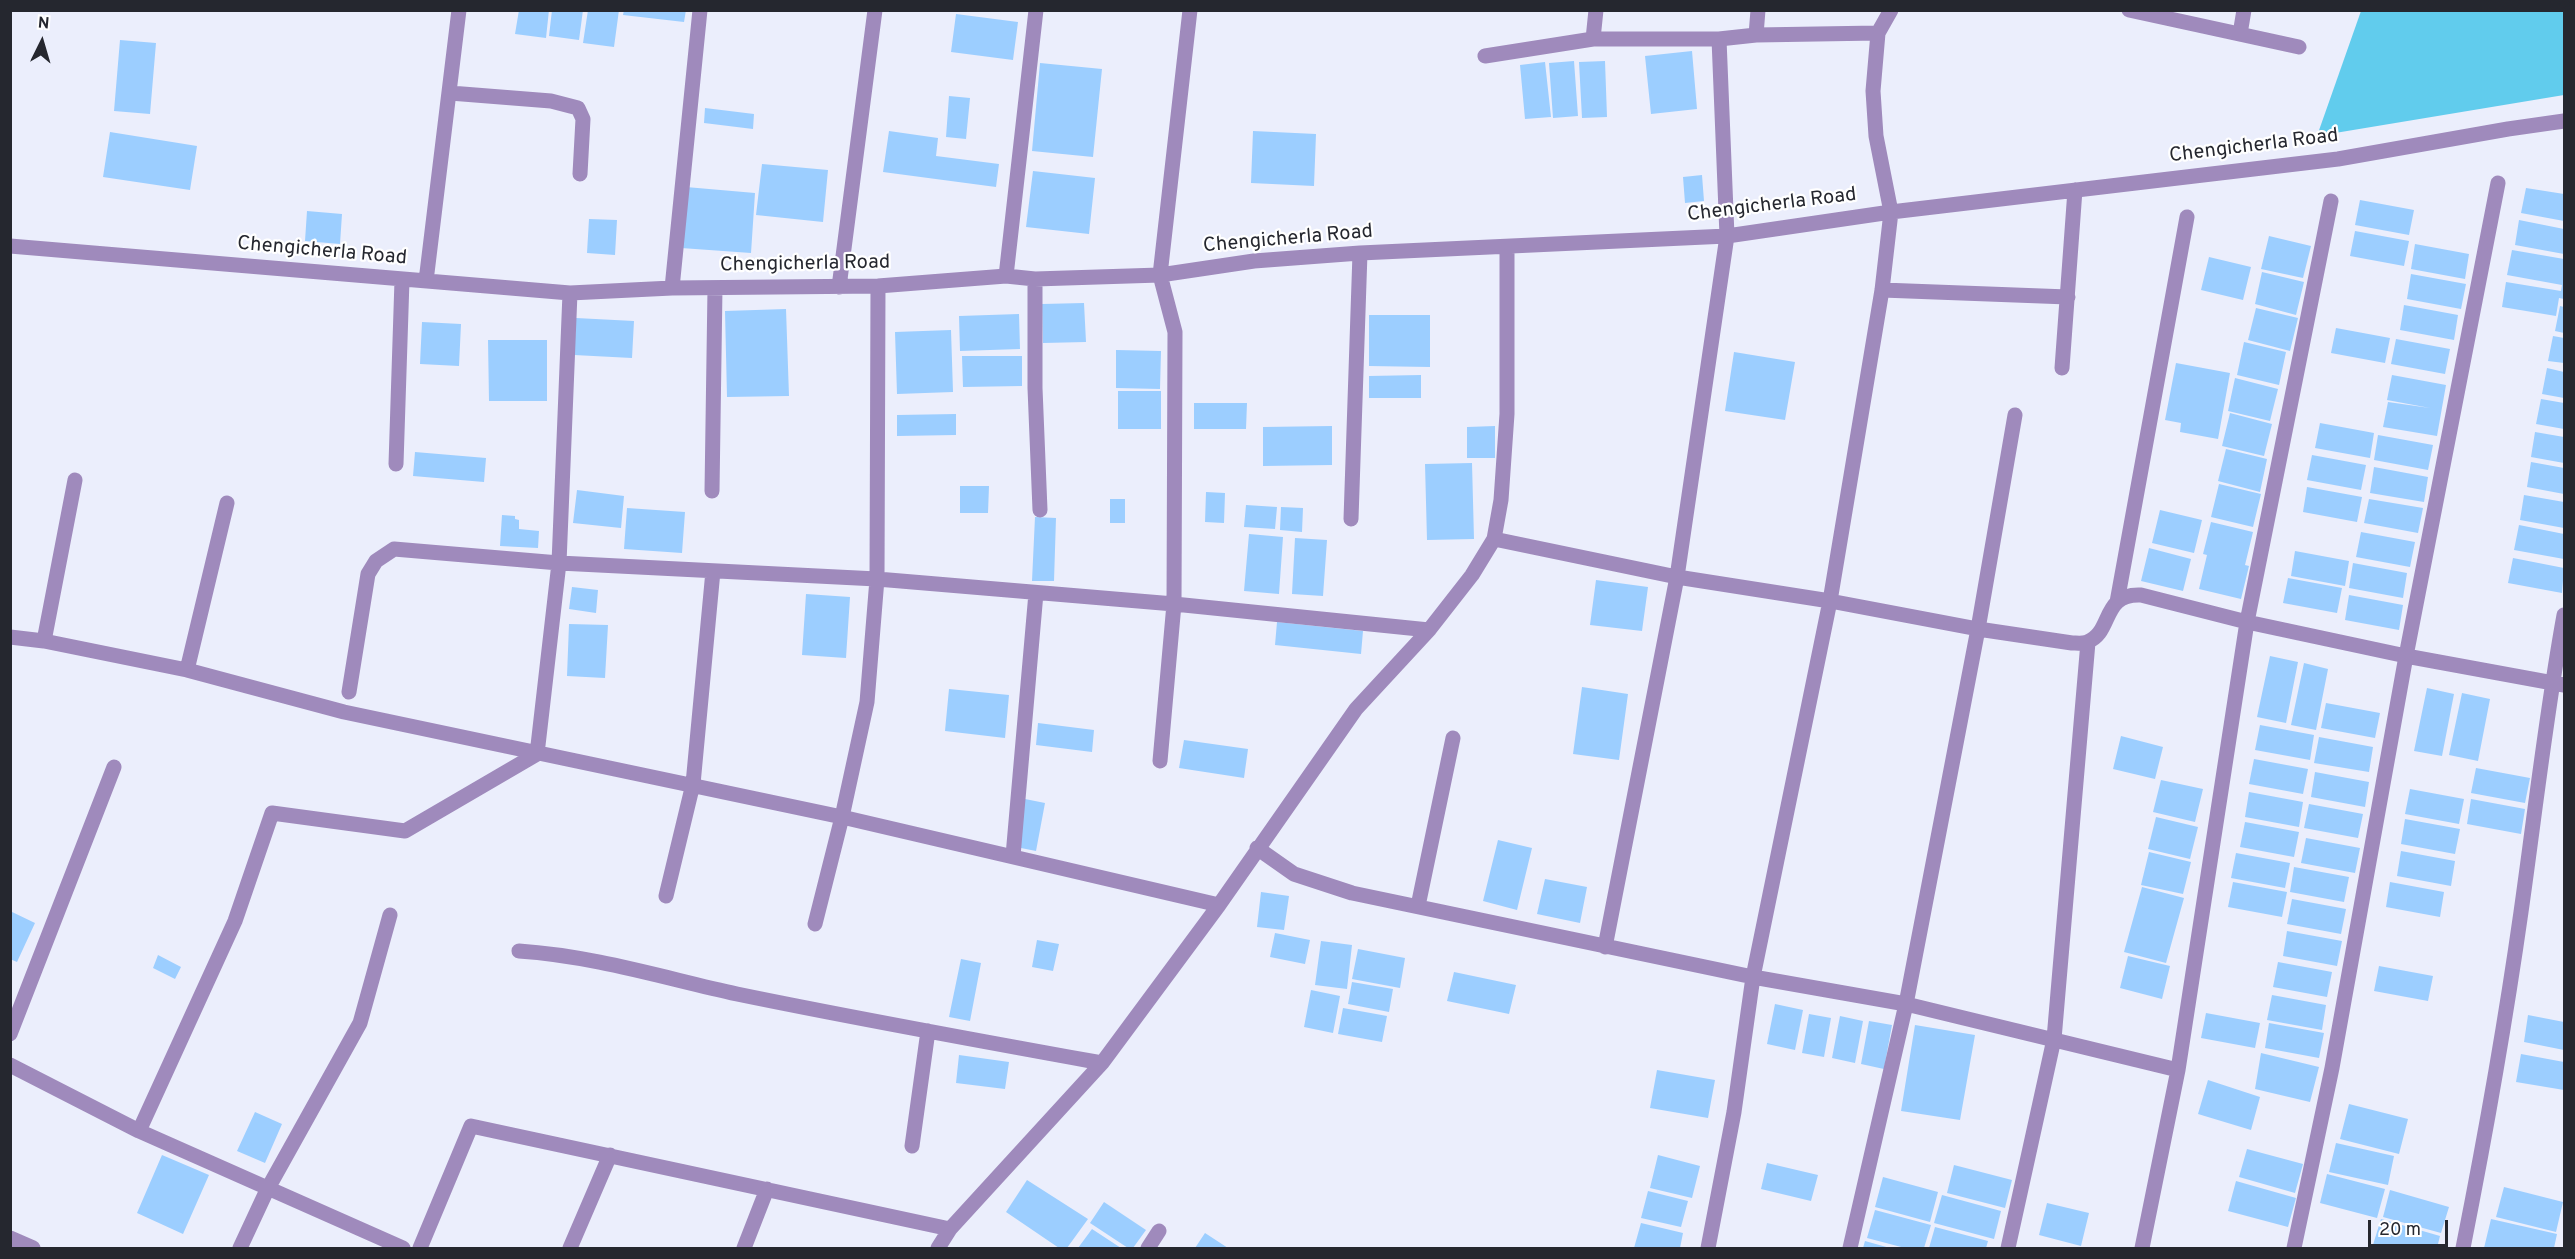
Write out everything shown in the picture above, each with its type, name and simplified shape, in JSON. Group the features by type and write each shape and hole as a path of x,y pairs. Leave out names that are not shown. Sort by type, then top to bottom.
{"street":[{"path":"426,281 459,10"},
{"path":"672,288 699,10"},
{"path":"839,287 875,10"},
{"path":"1006,276 1036,10"},
{"path":"1160,761 1174,604 1175,332 1160,275 1190,10"},
{"path":"1593,39 1596,10"},
{"path":"1755,35 1758,10"},
{"path":"1708,1248 1734,1112 1753,977 1830,601 1882,290 1891,212 1876,136 1873,91 1878,33 1891,10"},
{"path":"2128,10 2299,47"},
{"path":"2240,34 2244,10"},
{"path":"1485,56 1593,39 1719,39 1755,35 1878,33"},
{"path":"1605,947 1677,577 1727,236 1719,39"},
{"path":"450,93 550,101 578,108 583,119 580,174"},
{"name":"Chengicherla Road","path":"10,246 570,294 672,288 878,286 1006,276 1035,279 1160,275 1254,261 1360,253 1507,248 1727,236 1891,212 2338,159 2508,129 2565,122"},
{"path":"2294,1248 2332,1068 2406,656 2498,183"},
{"path":"2062,368 2075,190"},
{"path":"2145,1248 2178,1070 2247,622 2331,201"},
{"path":"1494,539 1677,577 1830,601 1978,629 2072,643 2088,642 2097,634 2117,602 2187,217"},
{"path":"939,1248 950,1229 1102,1063 1220,905 1257,848 1356,709 1429,630 1472,575 1494,539 1501,501 1507,414 1507,248"},
{"path":"1351,519 1360,253"},
{"path":"1035,279 1035,388 1040,510"},
{"path":"396,464 402,280"},
{"path":"815,924 842,817 867,702 877,579 878,286"},
{"path":"712,491 715,288"},
{"path":"1882,290 2068,297"},
{"path":"537,754 559,563 570,294"},
{"path":"1850,1248 1906,1004 1978,629 2016,415"},
{"path":"44,641 75,480"},
{"path":"187,670 227,503"},
{"path":"349,692 368,574 376,561 394,549 559,563 877,579 1174,604 1429,630"},
{"path":"666,896 693,784 713,571"},
{"path":"1013,856 1036,593"},
{"path":"2117,602 2127,595 2141,596 2247,622 2406,656 2558,684"},
{"path":"2463,1248 2493,1093 2558,684 2565,615"},
{"path":"10,637 44,641 187,670 344,712 537,754 693,784 1220,905"},
{"path":"2008,1248 2054,1039 2088,642"},
{"path":"1418,906 1453,738"},
{"path":"139,1131 235,921 272,813 405,831 537,754"},
{"path":"10,1034 114,767"},
{"path":"1257,848 1294,874 1352,893 1753,977 1906,1004 2178,1070"},
{"path":"240,1248 267,1190 360,1023 390,915"},
{"path":"519,951 559,954 626,966 734,993 928,1032 1102,1063"},
{"path":"912,1146 928,1032"},
{"path":"10,1065 139,1131 267,1190 402,1248"},
{"path":"420,1248 471,1126 950,1229"},
{"path":"570,1248 610,1155"},
{"path":"744,1248 767,1189"},
{"path":"1148,1248 1159,1231"},
{"path":"10,1238 33,1248"}],"water":[{"path":"2361,11 2564,11 2564,95 2317,136"}],"building":[{"path":"519,10 549,10 546,38 515,34"},
{"path":"552,10 583,10 579,40 549,36"},
{"path":"588,10 619,10 614,47 583,43"},
{"path":"624,10 686,10 684,22 623,15"},
{"path":"956,14 1018,22 1013,60 951,52"},
{"path":"120,40 156,43 150,114 114,111"},
{"path":"1692,51 1697,109 1651,114 1645,56"},
{"path":"1574,61 1578,116 1553,118 1549,63"},
{"path":"1605,61 1607,117 1582,118 1579,62"},
{"path":"1545,62 1551,117 1525,119 1520,65"},
{"path":"1040,63 1102,69 1093,157 1032,151"},
{"path":"949,96 970,98 966,139 946,137"},
{"path":"705,108 754,114 753,129 704,123"},
{"path":"889,131 938,138 936,156 999,164 996,187 883,172"},
{"path":"1253,131 1316,134 1314,186 1251,183"},
{"path":"110,132 197,146 190,190 103,177"},
{"path":"762,164 828,170 823,222 756,215"},
{"path":"1033,171 1095,178 1089,234 1026,227"},
{"path":"1702,175 1704,201 1685,203 1683,177"},
{"path":"686,187 755,193 751,253 681,248"},
{"path":"2526,188 2564,194 2564,221 2521,213"},
{"path":"2360,200 2414,210 2409,235 2355,225"},
{"path":"307,211 342,214 340,244 305,241"},
{"path":"589,219 617,220 615,255 587,253"},
{"path":"2519,220 2564,229 2564,254 2515,245"},
{"path":"2355,231 2409,241 2404,266 2350,256"},
{"path":"2269,236 2311,246 2303,278 2261,269"},
{"path":"2415,244 2469,254 2465,279 2411,269"},
{"path":"2512,250 2564,259 2564,299 2559,298 2556,316 2502,307 2506,282 2561,291 2562,285 2507,275"},
{"path":"2209,257 2251,267 2243,300 2201,290"},
{"path":"2262,272 2304,282 2296,315 2255,304"},
{"path":"2411,274 2466,284 2461,309 2407,299"},
{"path":"1084,303 1086,342 1043,343 1042,304"},
{"path":"2404,305 2458,315 2454,340 2400,330"},
{"path":"2560,306 2564,307 2564,333 2555,331"},
{"path":"2256,308 2298,318 2290,351 2248,340"},
{"path":"786,309 789,396 727,397 725,311"},
{"path":"1019,314 1020,349 960,351 959,316"},
{"path":"1369,315 1430,315 1430,367 1369,366"},
{"path":"576,318 634,321 632,358 574,355"},
{"path":"422,322 461,324 459,366 420,364"},
{"path":"2336,328 2390,338 2385,363 2331,353"},
{"path":"951,330 953,392 897,394 895,332"},
{"path":"2553,336 2564,338 2564,363 2548,361"},
{"path":"2396,339 2450,349 2445,374 2391,364"},
{"path":"488,340 547,340 547,401 489,401"},
{"path":"2244,342 2286,352 2279,385 2237,375"},
{"path":"1116,350 1161,351 1160,389 1116,388"},
{"path":"1734,352 1795,362 1785,420 1725,411"},
{"path":"962,356 1022,356 1022,386 963,387"},
{"path":"2176,363 2230,373 2218,439 2180,432 2181,423 2165,420"},
{"path":"2547,368 2564,372 2564,398 2542,394"},
{"path":"1421,375 1421,398 1369,398 1369,376"},
{"path":"2392,375 2446,385 2437,436 2383,427 2388,402 2430,408 2387,400"},
{"path":"2235,378 2278,389 2270,421 2228,411"},
{"path":"1118,391 1161,391 1161,429 1118,429"},
{"path":"2541,399 2564,403 2564,429 2536,424"},
{"path":"1194,403 1247,403 1246,429 1194,429"},
{"path":"2230,413 2272,424 2264,456 2222,446"},
{"path":"956,414 956,435 897,436 897,415"},
{"path":"2320,423 2374,433 2370,458 2315,448"},
{"path":"1332,426 1332,465 1263,466 1263,427"},
{"path":"1495,426 1495,458 1467,458 1467,427"},
{"path":"2535,432 2564,437 2564,463 2531,457"},
{"path":"2378,435 2433,445 2428,470 2374,460"},
{"path":"2226,449 2267,459 2260,492 2218,481"},
{"path":"415,452 486,458 484,482 413,476"},
{"path":"2312,455 2366,465 2361,490 2307,480"},
{"path":"2531,462 2564,468 2564,494 2527,487"},
{"path":"1472,463 1474,539 1427,540 1425,464"},
{"path":"2374,467 2428,477 2424,502 2370,493"},
{"path":"2219,484 2261,494 2253,527 2211,517"},
{"path":"960,486 989,486 988,513 960,513"},
{"path":"2307,487 2362,497 2357,522 2303,512"},
{"path":"577,490 624,496 621,528 573,523"},
{"path":"1206,492 1225,493 1224,523 1205,522"},
{"path":"2524,495 2564,502 2564,528 2520,520"},
{"path":"1110,499 1125,499 1125,523 1110,523"},
{"path":"2369,499 2423,508 2418,533 2364,523"},
{"path":"1246,505 1277,507 1275,529 1244,527"},
{"path":"1281,507 1303,508 1302,532 1280,530"},
{"path":"627,508 685,512 682,553 624,549"},
{"path":"2160,510 2202,520 2194,553 2152,543"},
{"path":"502,515 515,516 515,519 519,520 519,529 539,531 538,548 500,546"},
{"path":"1035,517 1056,518 1054,581 1032,581"},
{"path":"2211,522 2253,532 2245,565 2249,566 2241,599 2199,589 2207,555 2203,554"},
{"path":"2519,525 2564,534 2564,559 2514,550"},
{"path":"2361,532 2415,542 2410,567 2356,557"},
{"path":"1249,534 1283,537 1279,594 1244,591"},
{"path":"1295,538 1327,540 1323,596 1292,594"},
{"path":"2149,548 2191,559 2183,591 2141,581"},
{"path":"2295,551 2349,561 2345,586 2291,576"},
{"path":"2513,558 2564,568 2562,593 2508,583"},
{"path":"2353,563 2407,573 2403,598 2349,588"},
{"path":"2288,578 2342,588 2337,613 2283,603"},
{"path":"1596,580 1648,587 1642,631 1590,625"},
{"path":"572,587 598,590 596,613 569,609"},
{"path":"806,594 850,597 846,658 802,655"},
{"path":"2349,595 2403,605 2399,630 2345,620"},
{"path":"1277,622 1363,631 1361,654 1275,645"},
{"path":"569,624 608,625 605,678 567,676"},
{"path":"2270,656 2298,662 2286,723 2257,717"},
{"path":"2304,663 2328,669 2316,730 2291,725"},
{"path":"1582,687 1628,694 1619,760 1573,754"},
{"path":"2427,688 2454,694 2442,756 2414,751"},
{"path":"949,689 1009,695 1005,738 945,731"},
{"path":"2462,693 2490,699 2478,761 2449,755"},
{"path":"2326,703 2380,713 2375,738 2321,728"},
{"path":"1038,723 1094,730 1092,752 1036,745"},
{"path":"2260,725 2314,735 2310,760 2255,750"},
{"path":"2121,736 2163,747 2155,779 2113,769"},
{"path":"2319,737 2373,747 2369,772 2314,763"},
{"path":"1184,740 1248,749 1244,778 1179,768"},
{"path":"2254,759 2308,769 2303,794 2249,784"},
{"path":"2476,768 2530,778 2525,803 2471,793"},
{"path":"2315,772 2369,782 2365,807 2311,797"},
{"path":"2161,780 2203,789 2195,822 2153,812"},
{"path":"2410,789 2464,799 2459,824 2405,814"},
{"path":"2249,792 2303,802 2299,827 2245,817"},
{"path":"1025,799 1045,803 1036,851 1016,847"},
{"path":"2471,799 2525,809 2521,834 2467,824"},
{"path":"2309,804 2363,814 2358,838 2304,828"},
{"path":"2156,817 2198,827 2190,859 2148,849"},
{"path":"2405,819 2460,829 2455,854 2401,844"},
{"path":"2245,822 2299,832 2294,857 2240,847"},
{"path":"2306,838 2360,848 2355,873 2301,863"},
{"path":"1498,840 1532,848 1517,910 1483,901"},
{"path":"2401,851 2455,861 2451,886 2397,876"},
{"path":"2149,852 2191,862 2183,894 2141,885"},
{"path":"2236,853 2290,863 2285,888 2231,878"},
{"path":"2294,867 2349,877 2344,902 2290,892"},
{"path":"1545,879 1587,887 1580,923 1537,914"},
{"path":"2233,882 2287,892 2282,917 2228,907"},
{"path":"2390,882 2444,892 2440,917 2386,907"},
{"path":"2142,887 2184,898 2166,963 2124,952"},
{"path":"1261,892 1289,896 1284,930 1257,927"},
{"path":"2292,899 2346,909 2341,934 2287,924"},
{"path":"10,911 35,923 17,962 10,959"},
{"path":"2287,931 2342,941 2337,966 2283,956"},
{"path":"1275,933 1310,940 1305,964 1270,957"},
{"path":"1037,940 1059,944 1053,971 1032,967"},
{"path":"1321,941 1352,945 1347,989 1315,985"},
{"path":"1358,949 1405,958 1400,988 1352,979"},
{"path":"158,955 181,967 175,979 153,968"},
{"path":"2128,956 2170,966 2162,999 2120,988"},
{"path":"961,959 981,963 970,1021 949,1017"},
{"path":"2278,962 2332,972 2327,997 2273,987"},
{"path":"2379,966 2433,976 2428,1001 2374,991"},
{"path":"1454,972 1516,985 1509,1014 1447,1001"},
{"path":"1352,982 1393,989 1389,1012 1348,1004"},
{"path":"1311,990 1340,996 1333,1033 1304,1027"},
{"path":"2272,995 2326,1005 2322,1030 2267,1020"},
{"path":"1775,1004 1803,1010 1795,1050 1767,1044"},
{"path":"1343,1008 1387,1016 1382,1042 1338,1034"},
{"path":"2206,1013 2260,1023 2255,1048 2201,1038"},
{"path":"1809,1014 1831,1018 1824,1057 1802,1053"},
{"path":"2528,1015 2564,1022 2564,1050 2524,1042"},
{"path":"1840,1016 1863,1021 1855,1063 1832,1058"},
{"path":"1869,1021 1892,1025 1884,1069 1861,1064"},
{"path":"2269,1023 2324,1033 2319,1058 2265,1048"},
{"path":"1915,1025 1975,1035 1960,1120 1901,1111"},
{"path":"2261,1053 2319,1067 2310,1102 2255,1089"},
{"path":"2521,1054 2564,1062 2564,1090 2516,1082"},
{"path":"959,1055 1009,1062 1005,1089 956,1083"},
{"path":"1657,1070 1715,1080 1708,1118 1650,1108"},
{"path":"2208,1080 2260,1097 2251,1130 2198,1114"},
{"path":"2349,1104 2408,1119 2399,1154 2340,1139"},
{"path":"255,1112 282,1124 265,1163 237,1151"},
{"path":"2336,1143 2394,1156 2388,1185 2329,1172"},
{"path":"2247,1149 2303,1164 2295,1193 2239,1177"},
{"path":"162,1155 209,1175 183,1234 137,1213"},
{"path":"1658,1155 1700,1166 1692,1198 1650,1188"},
{"path":"1767,1163 1818,1175 1811,1201 1761,1189"},
{"path":"1954,1165 2012,1180 2005,1208 1947,1193"},
{"path":"2327,1174 2385,1189 2377,1218 2320,1203"},
{"path":"1883,1177 1938,1192 1930,1222 1875,1207"},
{"path":"1027,1180 1088,1219 1067,1248 1059,1248 1006,1212"},
{"path":"2236,1181 2296,1198 2288,1227 2228,1211"},
{"path":"2504,1187 2563,1202 2556,1232 2496,1217"},
{"path":"2390,1190 2449,1207 2441,1233 2383,1217"},
{"path":"1648,1191 1688,1201 1681,1227 1641,1218"},
{"path":"1942,1195 2001,1211 1994,1239 1934,1223"},
{"path":"1104,1202 1146,1230 1133,1248 1128,1248 1090,1223"},
{"path":"2047,1203 2089,1213 2081,1246 2039,1235"},
{"path":"1875,1210 1931,1225 1924,1248 1905,1248 1867,1238"},
{"path":"2381,1219 2440,1236 2437,1248 2372,1248"},
{"path":"2491,1219 2557,1234 2554,1248 2484,1248"},
{"path":"1641,1223 1683,1233 1680,1248 1634,1248"},
{"path":"1935,1227 1988,1241 1986,1248 1929,1248"},
{"path":"1092,1229 1121,1248 1078,1248"},
{"path":"1205,1233 1228,1248 1195,1248"},
{"path":"1865,1241 1890,1248 1863,1248"}]}
